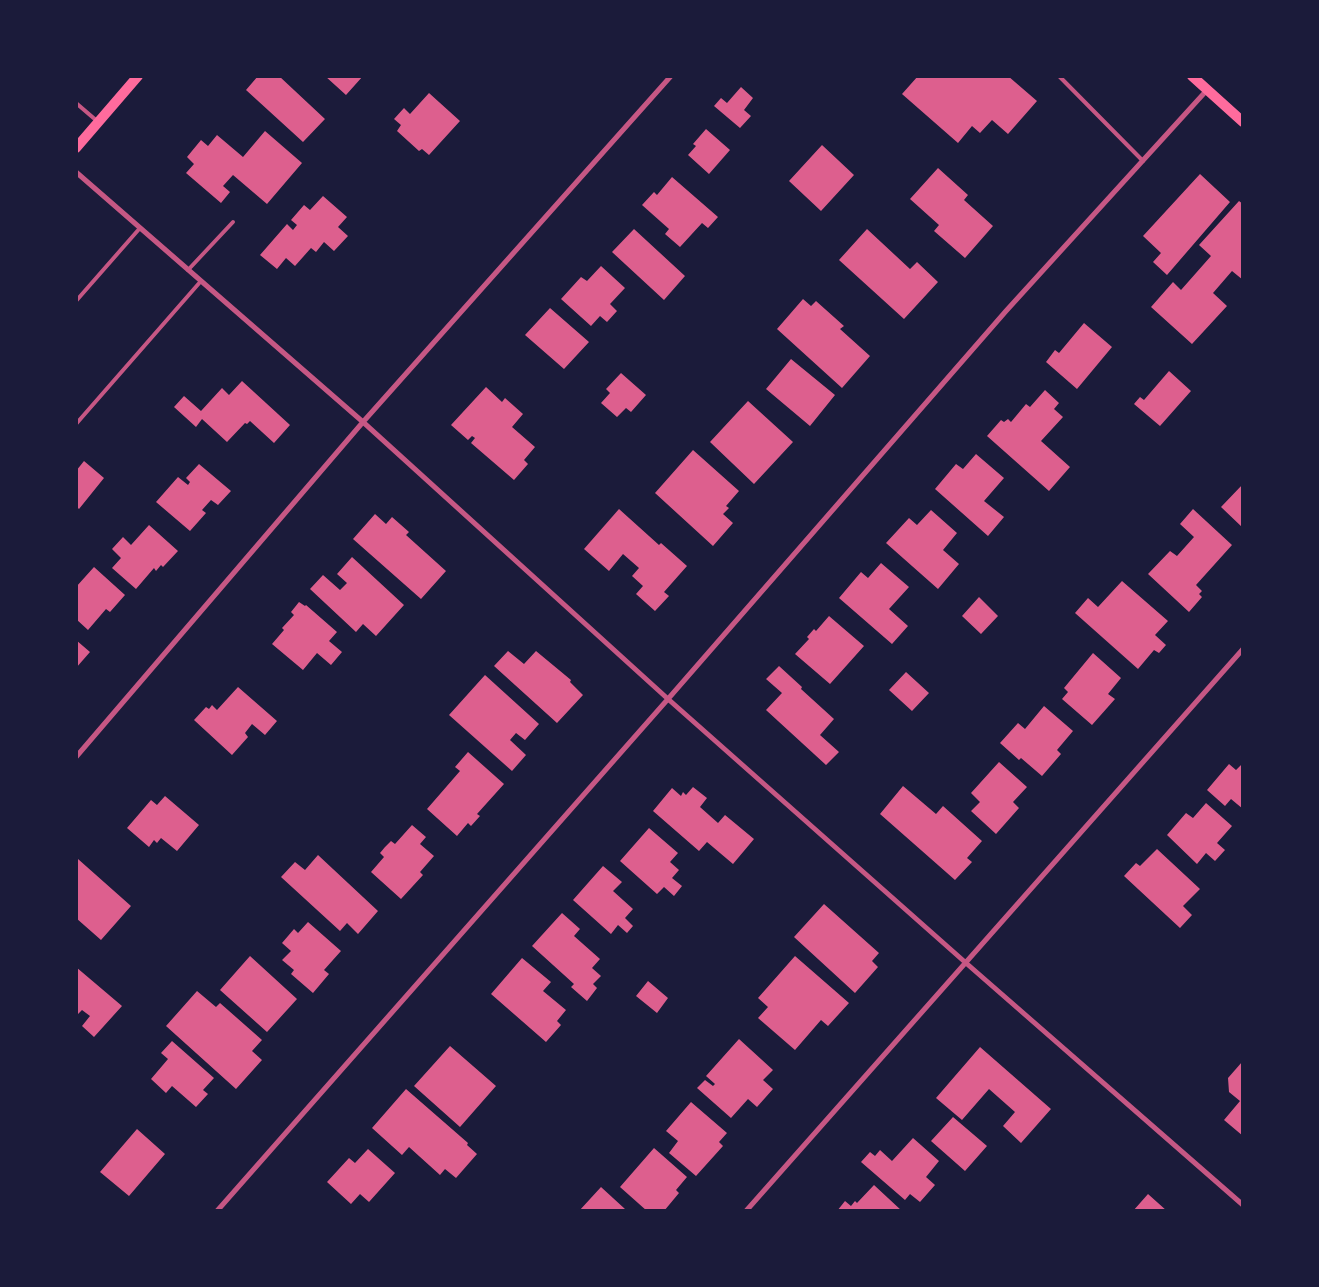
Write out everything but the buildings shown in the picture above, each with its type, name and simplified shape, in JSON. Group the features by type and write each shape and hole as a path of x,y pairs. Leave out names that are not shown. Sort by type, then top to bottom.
{"main road":[{"path":"76,148 138,76"},
{"path":"1192,76 1243,122"}],"street":[{"path":"76,757 364,422 671,76"},
{"path":"217,1211 668,699 1006,311 1207,90"},
{"path":"76,172 364,422 668,699 966,963 1243,1204"},
{"path":"746,1211 1243,649"}],"lane":[{"path":"1059,76 1143,160"},
{"path":"76,103 98,122"},
{"path":"188,270 233,222"},
{"path":"76,301 140,228"},
{"path":"76,424 201,281"}]}
